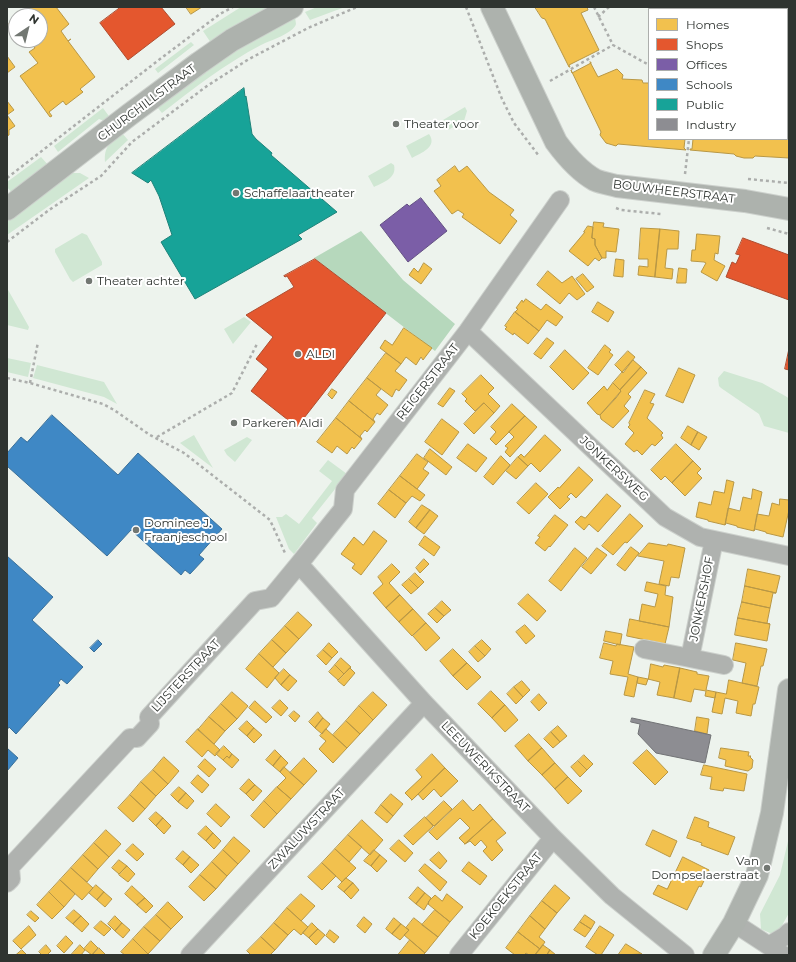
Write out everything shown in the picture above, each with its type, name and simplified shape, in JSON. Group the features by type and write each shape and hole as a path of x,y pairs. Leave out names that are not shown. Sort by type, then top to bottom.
{"main road":[{"name":"CHURCHILLSTRAAT","path":"7,209 199,63 232,40 292,7"},
{"name":"BOUWHEERSTRAAT","path":"492,7 556,142 566,156 597,181 617,186 746,201 789,209"},
{"path":"714,955 734,923 757,875 784,764 789,690"}],"street":[{"name":"REIGERSTRAAT","path":"299,564 343,509 345,490 468,331 560,200"},
{"name":"JONKERSWEG","path":"468,331 665,516 690,532 700,536 789,556"},
{"name":"JONKERSHOF","path":"690,658 714,540"},
{"name":"LEEUWERIKSTRAAT","path":"299,564 424,704 553,838 612,896 686,955"},
{"name":"LIJSTERSTRAAT","path":"7,883 11,879 10,867 130,738 137,738 150,724 149,717 255,601 271,598 299,564"},
{"name":"JONKERSHOF","path":"644,649 724,665"},
{"name":"ZWALUWSTRAAT","path":"190,955 424,704"},
{"name":"KOEKOEKSTRAAT","path":"459,955 553,838"},
{"path":"734,923 777,950 789,932"}],"path":[{"path":"7,178 160,59 220,14 233,7"},
{"path":"7,242 49,210 101,176 132,142 207,86 249,59 308,28 357,7"},
{"path":"594,7 613,45 648,64"},
{"path":"598,17 609,7"},
{"path":"547,82 613,45"},
{"path":"678,173 685,174 689,140"},
{"path":"745,179 789,183"},
{"path":"30,383 38,342"},
{"path":"156,438 232,393 258,344"},
{"path":"7,378 30,383 102,404 114,410 150,435 184,453 270,520 285,553 299,564"}],"green space":[{"path":"241,7 266,7 265,10 211,43 203,31"},
{"path":"317,7 345,7 310,20 305,12"},
{"path":"295,17 296,24 291,31 261,45 222,68 162,113 157,107 247,42"},
{"path":"191,42 194,45 158,73 155,69"},
{"path":"465,107 467,111 464,121 448,130 443,120"},
{"path":"103,108 111,119 107,122 99,119 58,152 54,146"},
{"path":"122,133 128,140 105,162 107,148"},
{"path":"429,134 431,139 430,146 424,152 412,158 406,146"},
{"path":"41,157 49,166 13,194 7,187 7,182"},
{"path":"391,163 394,165 394,173 392,176 374,187 368,176"},
{"path":"72,173 80,173 89,178 7,235 7,222"},
{"path":"361,231 403,280 455,324 435,351 314,258"},
{"path":"82,233 87,235 102,262 102,265 73,282 55,252 55,249"},
{"path":"7,288 29,327 28,330 7,325"},
{"path":"244,317 251,322 233,344 224,329"},
{"path":"7,358 31,363 28,377 7,372"},
{"path":"37,365 104,382 117,404 104,397 33,378"},
{"path":"724,371 762,383 787,397 789,399 789,433 764,426 759,414 721,388 719,386 718,378"},
{"path":"194,435 213,468 180,443"},
{"path":"247,437 252,440 235,462 224,450"},
{"path":"328,460 347,474 312,518 317,523 294,554 289,549 276,517 282,517 286,514 299,524 332,481 319,471"},
{"path":"789,837 789,913 780,929 774,933 770,933 761,929 760,914 780,875"}],"building: Homes":[{"path":"56,7 69,24 61,31 95,77 80,89 83,92 66,105 63,101 49,112 52,116 50,117 20,76 38,63 29,52 35,48 48,48 48,8 31,8"},
{"path":"186,7 202,7 191,14"},
{"path":"535,7 587,7 588,10 581,13 599,50 569,65 569,67 545,19 542,18"},
{"path":"7,56 15,67 7,73"},
{"path":"591,63 598,77 617,69 623,75 622,79 642,80 643,83 648,83 648,140 685,140 684,148 686,150 618,144 616,146 606,143 600,135 601,132 572,73"},
{"path":"7,101 14,110 7,115"},
{"path":"7,115 15,126 9,130 9,135 7,136"},
{"path":"789,136 789,158 755,156 753,158 744,158 734,154 690,150 692,149 693,140 788,140"},
{"path":"455,166 459,172 467,166 489,192 514,210 510,215 517,221 500,244 462,217 464,214 458,210 452,214 434,191 441,186 437,180"},
{"path":"594,222 604,223 603,227 619,229 616,252 606,251 606,258 602,258 595,245 595,239 592,238"},
{"path":"588,226 593,227 592,238 595,239 595,245 602,258 599,261 595,258 588,266 569,251 585,232"},
{"path":"641,228 660,229 655,277 638,275 639,266 648,267 648,259 639,259"},
{"path":"660,229 679,231 678,249 667,249 665,268 673,269 672,279 655,277"},
{"path":"697,234 720,236 718,254 715,253 714,260 725,266 717,281 701,272 706,263 691,261 692,250 695,250"},
{"path":"616,259 624,260 623,277 614,276"},
{"path":"424,263 432,269 421,284 409,275 414,268 418,272"},
{"path":"679,268 687,269 686,283 677,283"},
{"path":"548,271 562,283 572,276 585,294 577,300 569,293 560,304 537,285"},
{"path":"583,274 594,287 587,292 576,279"},
{"path":"526,299 541,310 546,304 563,317 556,326 547,320 539,331 515,312 522,300 523,302"},
{"path":"598,302 614,312 608,322 592,312"},
{"path":"515,312 539,331 528,344 514,333 513,335 505,329 507,327 505,326"},
{"path":"404,328 432,348 423,360 421,357 416,365 406,357 401,364 380,348 385,340 392,345"},
{"path":"547,338 554,343 541,359 534,354"},
{"path":"605,345 611,350 609,352 613,355 598,375 588,368"},
{"path":"565,350 589,373 573,390 550,367"},
{"path":"628,351 635,357 623,373 615,365"},
{"path":"386,353 401,364 395,371 407,380 399,391 396,389 392,397 367,378"},
{"path":"633,360 641,367 620,390 613,383"},
{"path":"641,367 647,373 628,394 631,397 624,406 629,411 613,428 601,419 600,415"},
{"path":"679,368 695,375 683,403 666,396"},
{"path":"481,375 494,388 488,394 500,406 494,413 484,403 475,411 465,401 467,399 462,394"},
{"path":"367,378 381,389 376,395 388,405 380,415 377,413 373,419 375,422 349,401"},
{"path":"613,383 621,391 600,415 597,414 587,403 604,386 607,390"},
{"path":"450,388 455,391 443,407 438,404"},
{"path":"332,389 337,392 332,399 328,395"},
{"path":"645,390 655,394 650,403 654,404 647,418 663,433 661,435 663,438 655,446 652,444 642,455 637,450 634,452 625,444 634,433 628,427 630,425 629,423"},
{"path":"349,401 375,422 367,432 365,430 360,436 362,439 336,418"},
{"path":"484,403 494,413 474,434 464,424"},
{"path":"512,404 525,416 496,445 490,439 496,432 491,427"},
{"path":"525,416 537,427 510,457 505,452 508,448 505,446 514,437 509,432"},
{"path":"336,418 362,439 354,449 352,447 347,454 337,446 332,453 317,442"},
{"path":"442,419 459,432 442,455 425,442"},
{"path":"688,426 698,432 691,445 681,438"},
{"path":"698,432 707,437 699,450 691,445"},
{"path":"545,435 561,450 540,472 531,463 528,466 518,457 521,454 524,457"},
{"path":"468,444 487,458 476,472 457,458"},
{"path":"676,444 693,461 672,483 665,476 661,480 651,470"},
{"path":"430,449 452,467 446,475 424,458"},
{"path":"417,454 428,462 423,469 429,473 417,489 400,476"},
{"path":"501,456 510,465 493,485 484,477"},
{"path":"518,457 528,466 516,479 506,471"},
{"path":"693,461 701,469 697,473 702,478 685,496 672,483"},
{"path":"579,467 593,480 576,498 571,493 567,497 570,499 560,509 548,497"},
{"path":"400,476 425,495 420,501 412,496 406,503 389,490"},
{"path":"727,480 734,482 725,525 696,517 699,502 711,505 714,491 724,493"},
{"path":"536,483 548,494 529,514 517,503"},
{"path":"753,489 762,492 754,531 726,523 725,525 728,508 740,511 743,497 751,499"},
{"path":"389,490 406,503 395,518 378,504"},
{"path":"607,494 621,506 598,532 589,524 584,530 575,522 581,516 585,518"},
{"path":"780,499 789,500 789,510 783,537 755,529 754,531 757,514 769,516 772,503 779,505"},
{"path":"422,505 430,510 416,528 409,522"},
{"path":"430,510 438,516 424,534 416,528"},
{"path":"630,514 643,526 613,555 602,546"},
{"path":"555,515 568,525 545,551 535,543 540,537 538,536"},
{"path":"374,531 387,541 361,575 352,568 355,564 341,554 354,537 363,545"},
{"path":"425,536 440,547 434,556 419,545"},
{"path":"649,543 667,546 668,544 685,548 679,578 671,577 669,586 659,584 664,561 638,556"},
{"path":"631,547 639,553 625,571 617,565"},
{"path":"575,548 587,558 561,591 549,581"},
{"path":"597,548 607,555 591,574 582,567"},
{"path":"424,559 429,564 420,573 416,568"},
{"path":"392,564 400,572 389,583 400,595 386,608 373,593 383,584 378,577"},
{"path":"748,569 780,576 776,593 745,586"},
{"path":"415,573 424,582 418,588 409,579"},
{"path":"409,579 418,588 411,594 402,585"},
{"path":"647,582 666,586 665,595 673,597 669,627 639,621 642,604 655,607 658,594 645,591"},
{"path":"745,586 776,593 773,593 770,608 742,602"},
{"path":"528,594 546,611 537,621 518,604"},
{"path":"400,595 413,609 399,622 386,608"},
{"path":"442,601 451,610 444,616 435,608"},
{"path":"742,602 770,608 767,623 770,624 738,618"},
{"path":"435,608 444,616 437,623 428,614"},
{"path":"413,609 426,623 412,636 399,622"},
{"path":"298,612 312,625 299,639 285,626"},
{"path":"738,618 770,624 767,641 735,635"},
{"path":"630,619 669,627 665,644 627,636"},
{"path":"426,623 440,638 426,651 413,636"},
{"path":"525,625 535,636 526,644 516,632"},
{"path":"285,626 299,639 286,653 272,640"},
{"path":"606,631 622,634 620,645 604,641"},
{"path":"272,640 286,653 273,667 259,654"},
{"path":"482,640 491,649 485,656 475,646"},
{"path":"329,643 338,652 332,658 323,650"},
{"path":"604,643 616,646 617,644 634,647 628,674 638,677 634,697 624,695 628,677 610,674 613,661 600,658"},
{"path":"736,643 767,649 763,666 761,666 757,686 742,683 746,663 733,660"},
{"path":"475,646 485,656 478,662 469,652"},
{"path":"453,649 467,663 453,676 440,661"},
{"path":"323,650 332,658 326,665 317,656"},
{"path":"259,654 279,673 267,688 246,669"},
{"path":"341,658 351,667 344,674 335,665"},
{"path":"467,663 481,677 467,690 453,676"},
{"path":"651,664 663,667 664,665 680,668 674,698 657,695 660,682 648,679"},
{"path":"335,665 344,674 338,680 329,672"},
{"path":"350,668 355,673 344,686 338,681"},
{"path":"680,668 697,672 697,674 709,676 706,690 716,692 715,698 705,696 706,691 694,689 691,702 674,698"},
{"path":"284,669 290,675 281,685 275,678"},
{"path":"290,675 297,681 288,691 281,685"},
{"path":"638,677 648,679 646,685 637,683"},
{"path":"729,680 759,687 755,704 753,704 751,716 736,713 738,701 725,698 722,714 712,712 716,692 726,694"},
{"path":"522,681 530,690 523,697 514,687"},
{"path":"514,687 523,697 516,704 507,694"},
{"path":"491,691 505,705 492,718 478,704"},
{"path":"232,692 248,706 237,719 221,704"},
{"path":"373,692 387,705 373,720 359,706"},
{"path":"539,694 547,703 539,711 531,702"},
{"path":"280,700 288,708 281,716 272,708"},
{"path":"255,701 272,717 266,723 249,708"},
{"path":"221,704 237,719 225,731 209,717"},
{"path":"505,705 518,720 505,732 492,718"},
{"path":"359,706 373,720 360,734 346,721"},
{"path":"294,711 300,716 295,722 289,716"},
{"path":"318,712 323,718 315,728 309,722"},
{"path":"209,717 225,731 214,744 198,730"},
{"path":"697,717 709,719 707,734 695,731"},
{"path":"323,718 330,724 322,734 315,728"},
{"path":"247,721 254,728 247,736 239,729"},
{"path":"346,721 360,734 347,748 333,735"},
{"path":"558,726 567,736 560,742 551,732"},
{"path":"254,728 262,735 254,743 247,736"},
{"path":"198,729 220,750 215,756 208,750 202,757 186,742"},
{"path":"326,729 347,748 333,763 319,749 326,741 320,736"},
{"path":"551,732 560,742 553,748 544,739"},
{"path":"529,734 542,748 528,761 515,746"},
{"path":"224,746 232,754 229,758 227,756 223,760 216,754"},
{"path":"542,748 555,763 542,775 528,761"},
{"path":"721,748 749,752 748,756 751,756 750,757 753,760 752,768 748,771 725,766 726,760 719,758"},
{"path":"275,750 281,756 273,766 266,760"},
{"path":"647,750 668,772 655,785 633,763"},
{"path":"232,754 239,760 232,768 223,760 227,756 229,758"},
{"path":"432,754 445,768 412,800 405,793 422,777 416,770"},
{"path":"584,755 593,764 587,770 578,761"},
{"path":"281,756 288,763 280,772 273,766"},
{"path":"164,757 179,771 168,784 153,770"},
{"path":"304,758 317,771 304,785 290,773"},
{"path":"205,759 216,769 209,777 198,767"},
{"path":"578,761 587,770 580,777 571,767"},
{"path":"555,763 568,777 555,789 542,775"},
{"path":"704,765 747,774 744,791 724,788 723,791 710,789 712,777 701,775"},
{"path":"284,767 304,785 291,799 277,787 286,778 280,772"},
{"path":"445,768 458,781 441,797 434,789 423,800 418,794"},
{"path":"153,770 168,784 156,796 141,782"},
{"path":"198,775 209,785 202,793 191,783"},
{"path":"568,777 582,791 568,804 555,789"},
{"path":"249,779 255,785 246,794 240,789"},
{"path":"141,782 156,796 145,809 130,795"},
{"path":"255,785 262,791 253,801 246,794"},
{"path":"179,787 186,793 178,802 171,795"},
{"path":"277,787 291,799 277,814 264,801"},
{"path":"186,793 194,801 187,809 178,802"},
{"path":"391,794 403,804 393,816 381,805"},
{"path":"130,795 145,809 133,822 118,808"},
{"path":"463,800 473,811 480,804 493,819 465,844 459,838 470,828 460,818 437,840 429,832"},
{"path":"264,801 277,814 264,828 251,816"},
{"path":"444,801 452,809 434,826 426,818"},
{"path":"216,804 230,817 221,827 207,814"},
{"path":"381,805 393,816 387,823 375,813"},
{"path":"156,812 163,818 156,826 149,819"},
{"path":"425,817 433,826 413,845 404,836"},
{"path":"695,817 709,822 708,827 735,837 728,855 687,838"},
{"path":"163,818 171,826 164,834 156,826"},
{"path":"493,819 506,833 496,841 503,850 492,861 483,851 487,847 481,840 475,846 470,841 465,844"},
{"path":"362,820 383,840 370,855 348,835"},
{"path":"206,826 213,833 206,841 198,834"},
{"path":"106,830 121,844 109,857 94,843"},
{"path":"653,830 677,841 670,857 646,845"},
{"path":"213,833 221,841 214,849 206,841"},
{"path":"348,835 362,847 349,862 335,849"},
{"path":"234,837 250,851 238,864 223,850"},
{"path":"399,840 413,853 405,862 390,849"},
{"path":"94,843 109,857 98,869 83,855"},
{"path":"133,844 144,854 137,861 126,851"},
{"path":"335,849 356,868 342,882 322,863"},
{"path":"223,850 238,864 227,876 212,862"},
{"path":"374,850 380,855 371,866 364,861"},
{"path":"183,851 190,857 183,865 176,859"},
{"path":"439,852 447,861 440,869 430,860"},
{"path":"83,855 98,869 87,882 71,868"},
{"path":"380,855 387,861 377,872 371,866"},
{"path":"190,857 199,865 191,873 183,865"},
{"path":"683,857 709,870 687,910 653,894 658,885 667,889"},
{"path":"119,860 127,866 119,874 112,868"},
{"path":"212,862 227,876 216,889 200,875"},
{"path":"469,862 487,876 480,885 462,871"},
{"path":"322,863 336,876 322,890 308,877"},
{"path":"425,864 447,882 440,891 419,871"},
{"path":"127,866 135,874 128,882 119,875"},
{"path":"71,868 93,888 82,900 60,880"},
{"path":"200,875 216,889 204,901 189,887"},
{"path":"346,878 353,883 344,892 338,887"},
{"path":"60,880 75,894 64,907 49,892"},
{"path":"353,883 359,890 351,899 344,892"},
{"path":"96,885 104,892 97,900 89,893"},
{"path":"555,885 570,898 557,913 542,901"},
{"path":"132,886 145,898 137,905 125,894"},
{"path":"418,887 425,893 416,904 409,898"},
{"path":"49,892 64,907 52,919 37,905"},
{"path":"104,892 112,899 105,907 97,900"},
{"path":"425,893 431,898 424,910 416,904"},
{"path":"301,894 315,906 301,921 287,908"},
{"path":"447,894 463,907 450,922 428,904 428,902 435,895 442,901"},
{"path":"145,898 153,906 146,913 137,905"},
{"path":"542,901 557,913 545,929 530,916"},
{"path":"168,902 183,917 171,929 156,915"},
{"path":"287,908 308,927 301,935 294,929 288,935 274,923"},
{"path":"74,910 81,916 73,924 66,918"},
{"path":"435,910 450,922 438,937 422,925"},
{"path":"31,911 39,918 35,922 27,915"},
{"path":"156,915 171,929 160,941 144,927"},
{"path":"585,915 595,922 591,929 580,922"},
{"path":"81,916 89,924 82,932 73,924"},
{"path":"115,916 122,923 115,931 108,924"},
{"path":"530,916 545,929 539,937 545,942 540,949 518,932"},
{"path":"364,917 372,924 365,933 357,926"},
{"path":"394,918 401,924 392,934 386,929"},
{"path":"414,918 438,937 425,953 404,935 409,930 406,928"},
{"path":"101,921 111,929 104,936 94,928"},
{"path":"580,922 591,929 585,937 574,930"},
{"path":"122,923 130,930 123,938 115,931"},
{"path":"274,923 288,935 275,950 261,937"},
{"path":"312,923 318,929 309,938 303,933"},
{"path":"401,924 409,930 400,940 392,934"},
{"path":"29,926 36,935 21,949 13,941"},
{"path":"600,926 614,935 601,955 598,955 586,947"},
{"path":"144,927 160,941 148,954 133,939"},
{"path":"318,929 325,935 316,945 309,938"},
{"path":"330,930 339,937 334,943 326,936"},
{"path":"518,932 540,949 535,955 529,955 526,953 524,955 515,955 506,948"},
{"path":"66,936 73,943 64,953 57,946"},
{"path":"261,937 275,950 270,955 251,955 247,951"},
{"path":"133,939 148,954 147,955 125,955 121,952"},
{"path":"410,940 425,953 423,955 398,955"},
{"path":"91,941 98,948 92,955 84,949"},
{"path":"626,944 642,954 619,954"},
{"path":"46,945 51,951 47,955 42,955 39,952"},
{"path":"80,945 85,950 81,955 71,955"},
{"path":"543,945 550,950 547,955 535,955"},
{"path":"99,948 106,955 92,955"},
{"path":"22,950 27,955 16,955"},
{"path":"550,950 556,955 547,955"}],"building: Shops":[{"path":"121,7 161,7 175,24 128,60 100,23"},
{"path":"735,7 789,7 789,12 788,8"},
{"path":"743,238 789,255 789,300 726,277 732,262 736,264 740,255 736,254"},
{"path":"315,259 386,313 297,427 251,391 268,369 256,359 273,337 246,315 294,287 287,276 284,276"},
{"path":"789,349 789,370 785,369"}],"building: Offices":[{"path":"421,198 447,231 408,262 380,225 407,204 409,206"}],"building: Schools":[{"path":"52,415 118,475 138,453 222,529 199,555 204,559 190,574 185,570 181,575 131,530 107,556 7,466 7,453 21,437 27,442"},
{"path":"7,556 53,597 32,620 83,667 67,684 61,679 58,683 60,685 16,734 9,727 7,730"},
{"path":"98,640 102,644 94,652 90,648"},
{"path":"7,748 18,758 7,771"}],"building: Public":[{"name":"Schaffelaartheater","path":"244,88 252,134 272,153 271,155 337,212 298,235 302,239 195,299 161,242 172,235 159,196 151,180 148,183 132,173"}],"building: Industry":[{"path":"632,718 711,735 705,763 656,753 638,734 640,724 631,722"}],"place":[{"name":"Theater voor","path":"396,124"},
{"name":"Schaffelaartheater","path":"236,193"},
{"name":"Theater achter","path":"89,281"},
{"name":"ALDI","path":"298,354"},
{"name":"Parkeren Aldi","path":"234,423"},
{"name":"Dominee J. Fraanjeschool","path":"136,530"},
{"name":"Van Dompselaerstraat","path":"767,868"}]}
